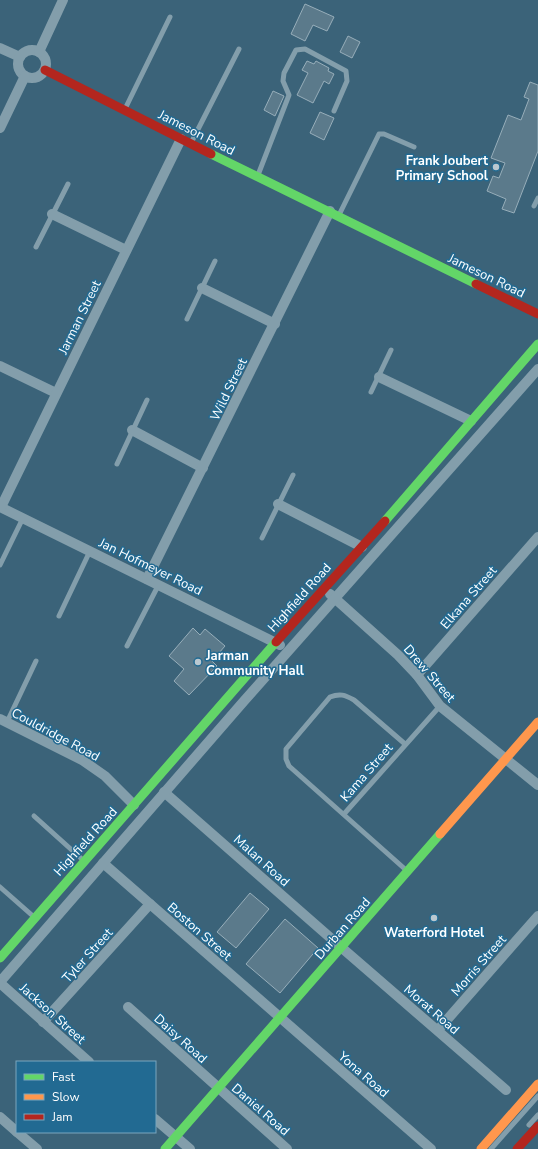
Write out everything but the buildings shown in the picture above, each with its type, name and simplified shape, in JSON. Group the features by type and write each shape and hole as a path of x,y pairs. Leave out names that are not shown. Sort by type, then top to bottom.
{"street":[{"path":"39,52 63,0"},
{"path":"0,48 20,57"},
{"path":"31,50 39,52 46,62 45,70 39,77 29,78 25,76 18,66 20,57 22,53 31,50"},
{"name":"Jameson Road","path":"45,70 191,144 335,213 538,314"},
{"path":"0,128 25,76"},
{"name":"Jarman Street","path":"0,507 181,139"},
{"name":"Wild Street","path":"147,579 275,324 335,213"},
{"path":"52,214 126,250"},
{"path":"202,288 275,324"},
{"name":"Highfield Road","path":"0,958 34,917 276,642 362,547 538,344"},
{"path":"0,366 56,393"},
{"name":"Highfield Road","path":"0,983 164,792 538,369"},
{"path":"379,378 471,421"},
{"path":"132,430 204,468"},
{"path":"278,504 362,547"},
{"name":"Jan Hofmeyer Road","path":"0,507 159,584 276,642 289,650"},
{"name":"Elkana Street","path":"417,675 538,537"},
{"name":"Drew Street","path":"324,588 417,675 440,706 538,785"},
{"name":"Couldridge Road","path":"4,720 82,760 105,776 134,805"},
{"name":"Durban Road","path":"165,1149 538,722"},
{"name":"Malan Road","path":"164,792 342,948"},
{"name":"Boston Street","path":"103,864 280,1019"},
{"name":"Tyler Street","path":"43,1022 150,904"},
{"name":"Morris Street","path":"438,1030 538,916"},
{"name":"Morat Road","path":"342,948 506,1090"},
{"name":"Jackson Street","path":"0,983 88,1061"},
{"name":"Daisy Road","path":"128,1008 217,1088"},
{"name":"Yona Road","path":"280,1019 431,1149"},
{"path":"481,1149 538,1084"},
{"name":"Daniel Road","path":"217,1088 287,1149"},
{"path":"0,1117 16,1131"},
{"path":"156,1120 190,1149"},
{"path":"518,1149 538,1126"},
{"path":"18,1133 37,1149"}],"lane":[{"path":"124,110 170,17"},
{"path":"191,144 239,49"},
{"path":"258,176 289,95 283,81 284,73 296,50 305,49 346,71 347,81 334,111"},
{"path":"335,213 378,134 384,134 414,148"},
{"path":"36,247 68,184"},
{"path":"534,206 538,198"},
{"path":"187,319 215,261"},
{"path":"371,392 379,378 391,350"},
{"path":"117,464 147,400"},
{"path":"262,538 293,474"},
{"path":"0,565 23,518"},
{"path":"59,616 90,551"},
{"path":"127,646 159,584"},
{"path":"4,720 36,660"},
{"name":"Kama Street","path":"405,744 350,698 341,694 330,697 286,750 286,758 289,766 408,872"},
{"name":"Kama Street","path":"344,814 440,706"},
{"path":"34,816 84,861"},
{"path":"0,887 34,917"},
{"path":"491,1149 538,1096"},
{"path":"525,1130 538,1115"}],"traffic: fast":[{"path":"211,154 476,284"},
{"path":"385,521 538,344"},
{"path":"0,958 276,642"},
{"path":"165,1149 440,834"}],"traffic: slow":[{"path":"440,834 538,722"},
{"path":"481,1149 538,1084"}],"traffic: jam":[{"path":"45,70 211,154"},
{"path":"476,284 538,314"},
{"path":"276,642 385,521"},
{"path":"517,1149 538,1126"}],"place":[{"name":"Frank Joubert Primary School","path":"496,167"},
{"name":"Jarman Community Hall","path":"198,662"},
{"name":"Waterford Hotel","path":"434,918"}]}
